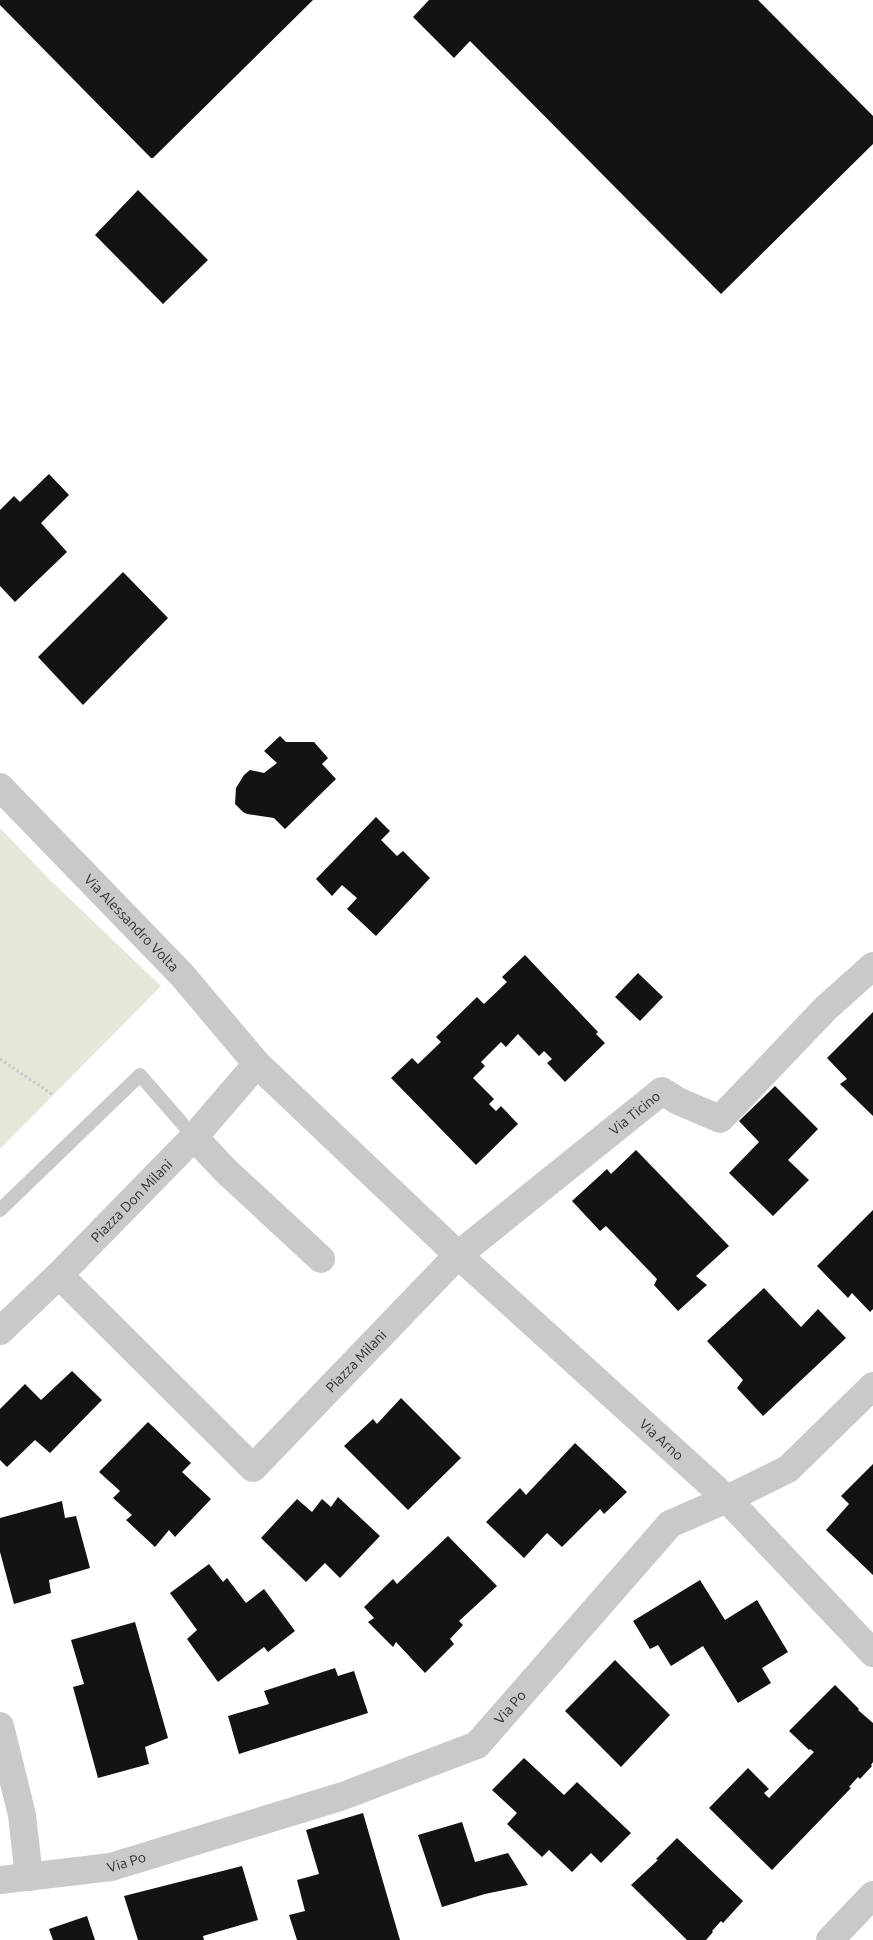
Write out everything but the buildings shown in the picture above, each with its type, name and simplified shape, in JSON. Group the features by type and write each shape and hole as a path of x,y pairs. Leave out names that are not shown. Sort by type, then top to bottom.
{"street":[{"name":"Via Alessandro Volta","path":"0,787 182,975 257,1064"},
{"name":"Via Ticino","path":"458,1255 662,1091 678,1101 720,1119 825,1009 873,966"},
{"name":"Piazza Don Milani","path":"0,1331 59,1275 194,1137 257,1064"},
{"path":"257,1064 458,1255"},
{"path":"194,1137 226,1172 320,1258"},
{"name":"Piazza Milani","path":"59,1275 253,1468 458,1255"},
{"name":"Via Arno","path":"458,1255 727,1499"},
{"path":"873,1386 788,1469 727,1499 873,1654"},
{"name":"Via Po","path":"0,1880 111,1867 343,1796 476,1745 670,1524 727,1499"},
{"path":"0,1726 22,1814 29,1877"},
{"path":"830,1940 873,1895"}],"lane":[{"path":"0,1210 140,1075 194,1137"}],"path":[{"path":"0,1059 53,1095"}],"green space":[{"path":"0,828 50,880 161,986 0,1149"}]}
